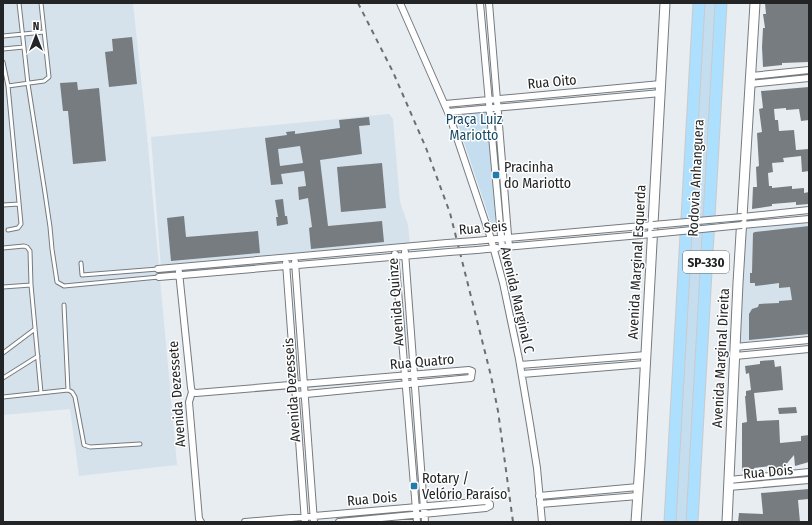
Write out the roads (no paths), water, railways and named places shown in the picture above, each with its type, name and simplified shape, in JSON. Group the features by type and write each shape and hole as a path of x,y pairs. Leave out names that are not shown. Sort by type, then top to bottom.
{"highway":[{"name":"Rodovia Anhanguera","path":"670,522 699,3"},
{"name":"Rodovia Anhanguera","path":"692,522 721,3"}],"main road":[{"name":"Avenida Marginal Esquerda","path":"636,522 665,3"},
{"name":"Avenida Marginal Direita","path":"727,522 742,221 755,3"}],"street":[{"name":"Avenida Marginal C","path":"400,3 445,104 491,239 503,283 522,374 537,468 542,522"},
{"path":"480,3 502,247"},
{"path":"489,3 509,247"},
{"path":"751,80 809,70"},
{"path":"751,80 809,78"},
{"name":"Rua Oito","path":"445,104 661,88"},
{"name":"Rua Oito","path":"448,112 498,108 661,88"},
{"name":"Rua Seis","path":"742,221 809,210"},
{"name":"Rua Seis","path":"159,277 509,247 742,221 809,218"},
{"name":"Rua Seis","path":"158,269 501,238 653,230"},
{"name":"Avenida Quinze","path":"404,247 425,522"},
{"name":"Avenida Quinze","path":"395,248 417,522"},
{"name":"Avenida Dezesseis","path":"295,257 314,519"},
{"name":"Avenida Dezesseis","path":"285,258 305,519"},
{"path":"186,266 187,275"},
{"name":"Avenida Dezessete","path":"179,267 190,388 192,392 189,402 199,521"},
{"path":"735,351 809,340"},
{"path":"735,351 809,349"},
{"path":"520,365 646,359"},
{"path":"522,374 646,359"},
{"name":"Rua Quatro","path":"192,392 196,393 469,370 472,371 471,378 296,394"},
{"path":"460,371 460,379"},
{"name":"Rua Dois","path":"729,483 809,472"},
{"name":"Rua Dois","path":"729,483 809,480"},
{"path":"539,496 638,491"},
{"path":"540,504 638,491"},
{"name":"Rua Dois","path":"244,522 314,519 424,506 486,501 490,504 490,506 486,508 339,522"}],"lane":[{"path":"19,3 28,84 57,282 64,286 159,277"},
{"path":"8,86 44,81 49,77 41,3"},
{"path":"3,36 44,32"},
{"path":"3,49 24,47"},
{"path":"3,62 8,86 21,224 18,228 8,230"},
{"path":"3,206 19,204"},
{"path":"3,248 24,246 30,251 41,393"},
{"path":"81,263 82,275 158,269"},
{"path":"3,286 32,285"},
{"path":"64,305 68,390"},
{"path":"3,353 35,329"},
{"path":"3,378 38,356"},
{"path":"3,397 68,390 75,395 84,445 90,447 140,444"}],"railway":[{"path":"358,3 393,72 426,148 450,213 491,376 498,411 513,522"}],"place":[{"name":"Pracinha do Mariotto","path":"496,175"},
{"name":"Rotary / Velório Paraíso","path":"414,486"}],"park label":[{"name":"Praça Luiz Mariotto","path":"474,128"}]}
